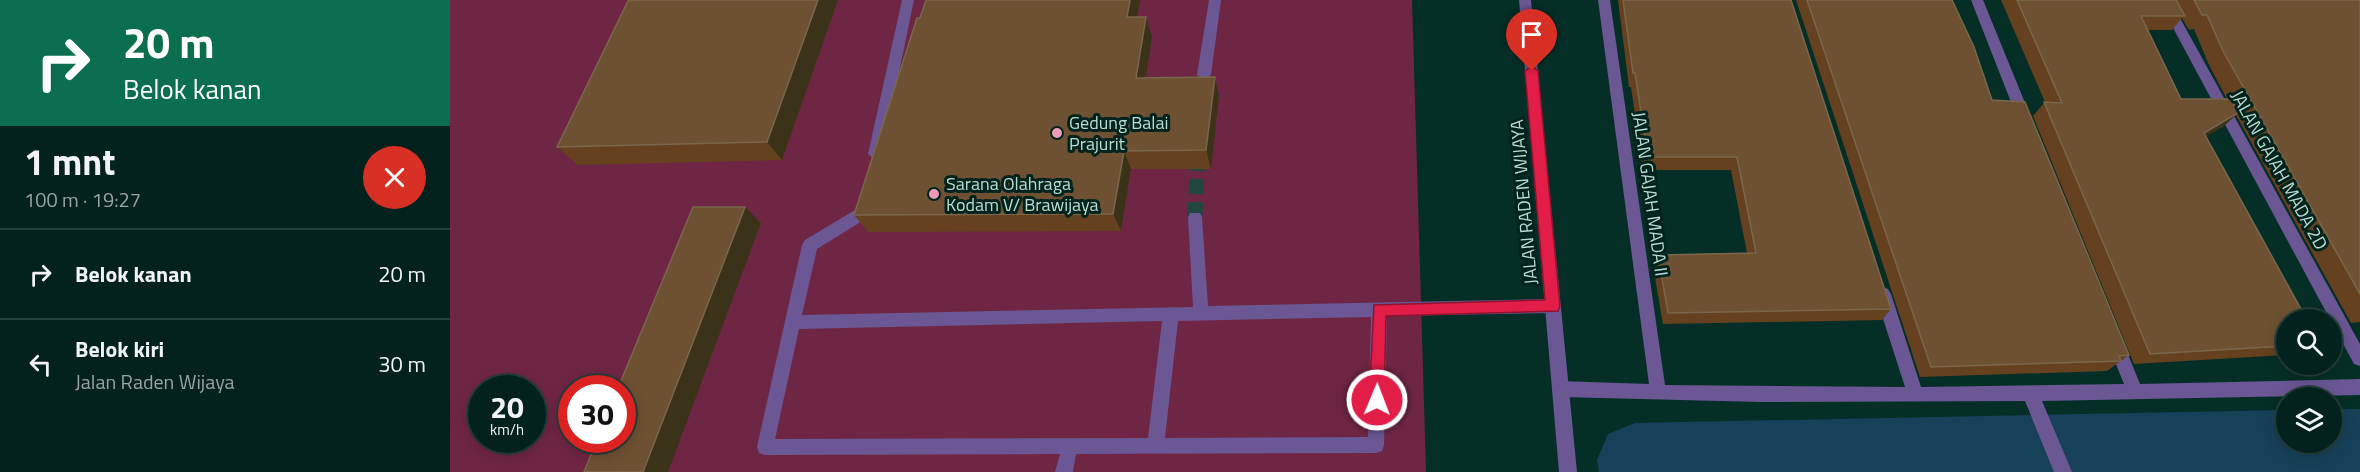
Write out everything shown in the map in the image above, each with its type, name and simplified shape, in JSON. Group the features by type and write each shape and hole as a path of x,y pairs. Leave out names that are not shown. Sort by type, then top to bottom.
{"street":[{"path":"908,0 862,214 810,245 765,447 1376,445 1379,310"},
{"path":"1204,75 1215,0"},
{"name":"JALAN RADEN WIJAYA","path":"1525,0 1568,472"},
{"name":"JALAN GAJAH MADA II","path":"1604,0 1658,393"},
{"path":"1977,0 2030,131"},
{"name":"JALAN GAJAH MADA 2D","path":"2164,0 2360,359"},
{"path":"1195,218 1201,314"},
{"path":"1879,281 1915,394"},
{"path":"792,322 1553,306"},
{"path":"1156,445 1171,314"},
{"path":"2109,327 2135,392"},
{"path":"1560,389 1658,393 1915,394 2360,387"},
{"path":"2030,393 2062,472"},
{"path":"1064,472 1070,446"}],"shaded area":[{"name":"Sarana Olahraga Kodam V/ Brawijaya","path":"450,0 1412,0 1426,472 450,472"}],"building":[{"path":"818,0 767,142 557,147 628,1"},
{"name":"Gedung Balai Prajurit","path":"926,0 1130,0 1127,17 1146,17 1136,78 1215,77 1206,150 1124,151 1113,214 854,215 917,18 920,18"},
{"path":"1623,0 1791,0 1891,309 1668,313 1658,255 1756,253 1737,157 1648,157"},
{"path":"1807,0 1952,0 1974,47 1992,100 2025,102 2129,355 2119,356 2121,361 1931,367"},
{"path":"2017,0 2176,0 2185,16 2141,16 2181,99 2231,99 2238,113 2204,133 2301,309 2276,309 2276,347 2150,354 2044,102 2062,103"},
{"path":"2194,0 2360,0 2360,294 2223,51 2207,15 2202,15"},
{"path":"693,207 745,207 643,472 584,472 592,453 636,453 636,375 623,375"}],"waterway":[{"path":"1637,472 1635,460 2360,445"}],"tunnel":[{"path":"1195,217 1198,149"}],"place":[{"name":"Gedung Balai Prajurit","path":"1057,133"},
{"name":"Sarana Olahraga Kodam V/ Brawijaya","path":"934,194"}],"route":[{"path":"1377,400 1379,310 1553,306 1532,71"}]}
